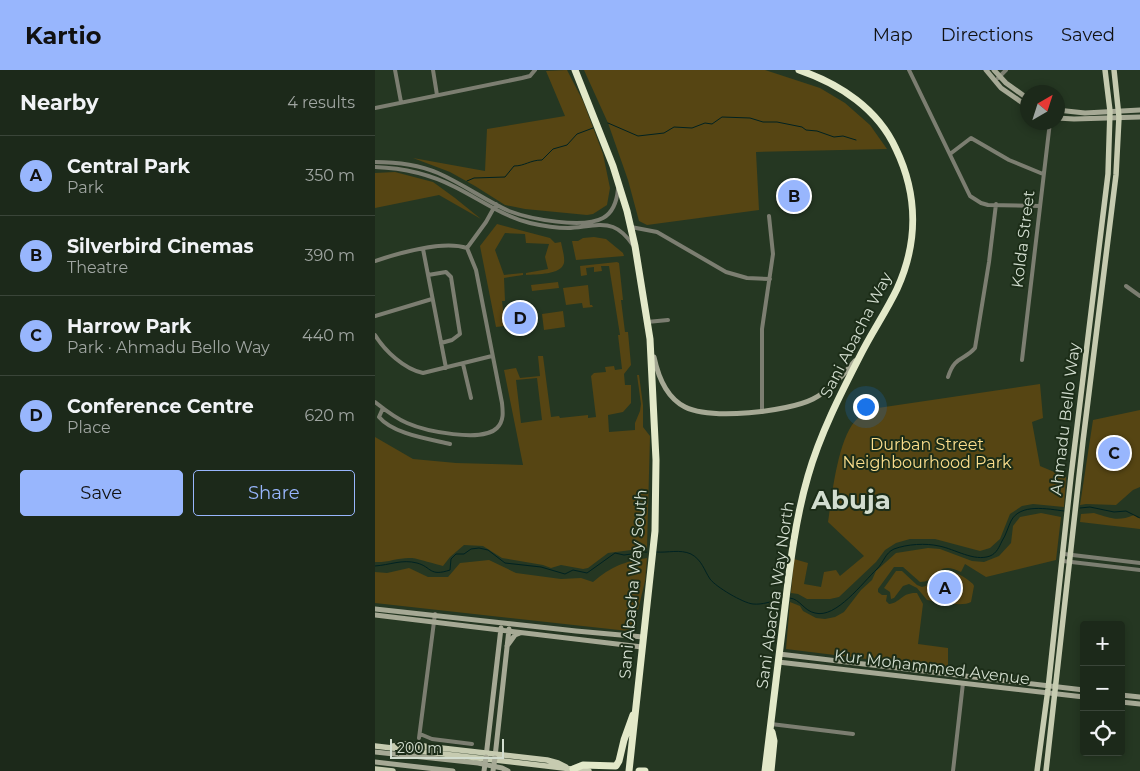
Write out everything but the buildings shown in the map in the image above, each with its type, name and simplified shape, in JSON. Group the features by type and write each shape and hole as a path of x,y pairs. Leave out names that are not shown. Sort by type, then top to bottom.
{"highway":[{"path":"575,70 613,166 631,227 650,339"},
{"name":"Sani Abacha Way","path":"799,70 842,90 853,97 874,116 893,141 901,160 910,188 913,213 913,233 904,272 889,304 861,353 827,426"},
{"name":"Sani Abacha Way South","path":"629,771 655,531 656,460 650,339"},
{"name":"Sani Abacha Way North","path":"767,769 774,741 771,724 778,658 788,577 799,512 813,460 827,426"},
{"path":"570,769 583,765 609,767 617,765 626,731 636,710"},
{"path":"759,771 767,769"},
{"path":"639,771 645,771"}],"main road":[{"path":"986,70 1001,88 1020,101"},
{"path":"994,70 999,77 1020,93"},
{"name":"Ahmadu Bello Way","path":"1037,771 1049,686 1070,487 1108,174 1110,114 1105,70"},
{"name":"Ahmadu Bello Way","path":"1046,771 1116,175 1119,114 1114,70"},
{"path":"1119,114 1140,110"},
{"path":"1065,111 1140,116"},
{"path":"1065,118 1075,119 1110,114"},
{"path":"650,339 655,362 665,387 685,407 709,414 761,412 813,399 838,380 861,353"},
{"path":"375,609 643,637"},
{"path":"375,615 642,647"},
{"path":"484,771 501,623"},
{"path":"493,771 509,624"},
{"path":"488,628 495,632 499,644"},
{"path":"507,646 515,635 521,632"},
{"name":"Kur Mohammed Avenue","path":"778,658 865,665 1049,686 1056,691 1080,696"},
{"name":"Kur Mohammed Avenue","path":"778,658 867,672 1048,693 1080,690"},
{"path":"1125,695 1140,697"},
{"path":"1125,702 1140,704"},
{"path":"375,746 478,763 508,771"},
{"path":"405,750 589,771"},
{"path":"375,752 405,750 486,755 553,761 570,769"},
{"path":"375,762 453,771"},
{"path":"380,770 393,771"}],"street":[{"path":"395,70 401,102"},
{"path":"433,70 437,95"},
{"path":"375,108 522,78 530,76 535,70"},
{"path":"909,70 970,196 981,204 1039,206"},
{"path":"995,82 1006,70"},
{"name":"Kolda Street","path":"1022,360 1049,130"},
{"path":"950,154 971,138 1009,160 1043,174"},
{"path":"375,162 406,164 437,173 496,204 525,216 545,221 598,220 608,215 615,204 618,182"},
{"path":"375,167 405,170 436,178 456,187 494,210 523,221 544,226 612,227 626,236 635,246"},
{"path":"467,248 494,210 496,204"},
{"path":"948,377 955,362 975,348 996,204"},
{"path":"761,412 762,329 773,254 769,216"},
{"path":"631,227 657,232 726,272 737,276 770,279"},
{"path":"375,261 448,244 467,248"},
{"path":"375,402 405,423 428,430 456,435 484,434 497,428 503,416 502,403 476,270 467,248"},
{"path":"423,249 446,368"},
{"path":"428,275 446,272 451,277 460,334 452,340 441,343"},
{"path":"1126,286 1140,296"},
{"path":"375,316 433,299"},
{"path":"647,322 668,320"},
{"path":"375,335 391,353 413,371 423,373 492,356"},
{"path":"463,364 471,398"},
{"path":"383,408 379,416 389,425 411,434 450,444"},
{"path":"1063,554 1140,563"},
{"path":"1063,561 1140,570"},
{"path":"435,614 420,736 472,744"},
{"path":"953,771 963,683"},
{"path":"771,724 853,734"}],"green space":[{"path":"567,70 583,101 603,154 610,188 607,205 593,214 525,209 505,205 450,172 413,158 485,171 487,129 565,116 546,71"},
{"path":"584,70 765,70 820,88 845,103 870,125 887,149 756,152 759,210 647,225 639,221 628,180 608,123"},
{"path":"395,172 433,182 481,219 439,195 375,208 375,173"},
{"path":"497,224 550,238 555,243 561,242 564,263 562,267 554,272 526,275 526,273 548,269 545,257 549,244 526,243 525,234 505,233 495,250 504,275 523,273 523,275 504,278 505,301 502,301 505,326 496,327 480,246"},
{"path":"594,237 606,239 624,256 576,260 572,241"},
{"path":"619,263 623,300 621,300 625,332 628,332 631,365 624,374 625,385 631,385 631,403 623,412 608,415 609,432 635,430 635,423 641,404 637,375 639,375 643,405 643,427 650,436 647,548 608,553 588,568 583,569 561,565 551,568 502,558 483,546 464,545 443,566 412,558 375,562 375,437 413,459 456,463 523,465 504,370 516,368 520,378 540,376 538,356 543,356 551,417 588,415 588,418 596,417 591,376 594,373 606,372 605,367 614,366 615,370 622,369 618,335 620,335 609,266 601,266 602,271 594,272 594,267 586,268 587,275 581,276 580,266","holes":["537,378 542,420 521,423 516,380"]},
{"path":"558,282 559,288 532,291 531,285"},
{"path":"588,285 590,305 593,307 583,308 582,303 566,305 563,288"},
{"path":"563,311 565,327 544,330 542,314"},
{"name":"Durban Street Neighbourhood Park","path":"1040,384 1043,418 1032,422 1040,466 1066,477 1064,507 1033,504 1022,506 1010,514 1000,539 990,548 980,551 935,539 910,539 896,543 885,550 876,562 839,597 807,599 798,594 791,593 794,559 808,563 804,584 821,587 824,572 836,570 840,576 864,556 828,522 837,467 845,438 851,426 860,417 871,409"},
{"path":"1140,410 1140,487 1133,490 1116,505 1080,505 1093,420"},
{"path":"1041,513 1061,517 1056,560 986,577 965,564 961,572 946,568 942,569 931,579 920,582 903,567 894,567 878,589 878,592 882,595 887,595 886,601 889,604 908,594 917,593 923,604 918,644 948,648 948,669 786,649 790,602 800,606 803,611 816,618 835,617 844,612 861,590 872,580 876,571 896,553 928,548 940,549 972,561 984,562 999,556 1011,543 1013,526 1020,517"},
{"path":"1094,513 1114,518 1134,515 1138,518 1140,517 1140,529 1080,522 1081,514"},
{"path":"647,558 645,581 634,627 628,631 375,603 375,572 387,573 409,568 428,577 448,577 460,563 489,560 516,573 561,579 581,578 593,582 618,566"},
{"path":"896,571 902,571 917,585 922,587 936,581 949,572 963,576 974,586 971,602 956,604 927,600 917,588 909,584 903,586 894,598 891,599 890,592 884,588"}],"waterway":[{"path":"608,123 638,136 664,133 674,127 692,128 705,123 712,124 722,117 750,118 763,122 777,122 802,127 806,130 817,131 834,137 843,136 856,140"},
{"path":"467,181 474,178 505,177 514,166 542,160 553,149 567,145 577,134 593,128"},
{"path":"1080,508 1090,507 1114,512 1126,511 1140,518"},
{"path":"790,598 797,600 811,612 823,613 832,610 849,598 894,549 928,544 971,556 990,556 999,548 1015,515 1035,508 1064,511"},
{"path":"375,566 412,562 434,572 443,572 450,570 451,559 456,554 464,554 471,549 479,548 488,550 505,563 541,567 565,574 573,570 587,573 615,553 624,555 647,552"},
{"path":"656,552 678,551 695,556 713,582 743,601 757,604 780,600"}],"place":[{"name":"Silverbird Cinemas","path":"794,196"},
{"name":"Conference Centre","path":"520,318"},
{"name":"Harrow Park","path":"1114,453"},
{"name":"Central Park","path":"945,588"}],"district":[{"name":"Abuja","path":"851,500"}]}
